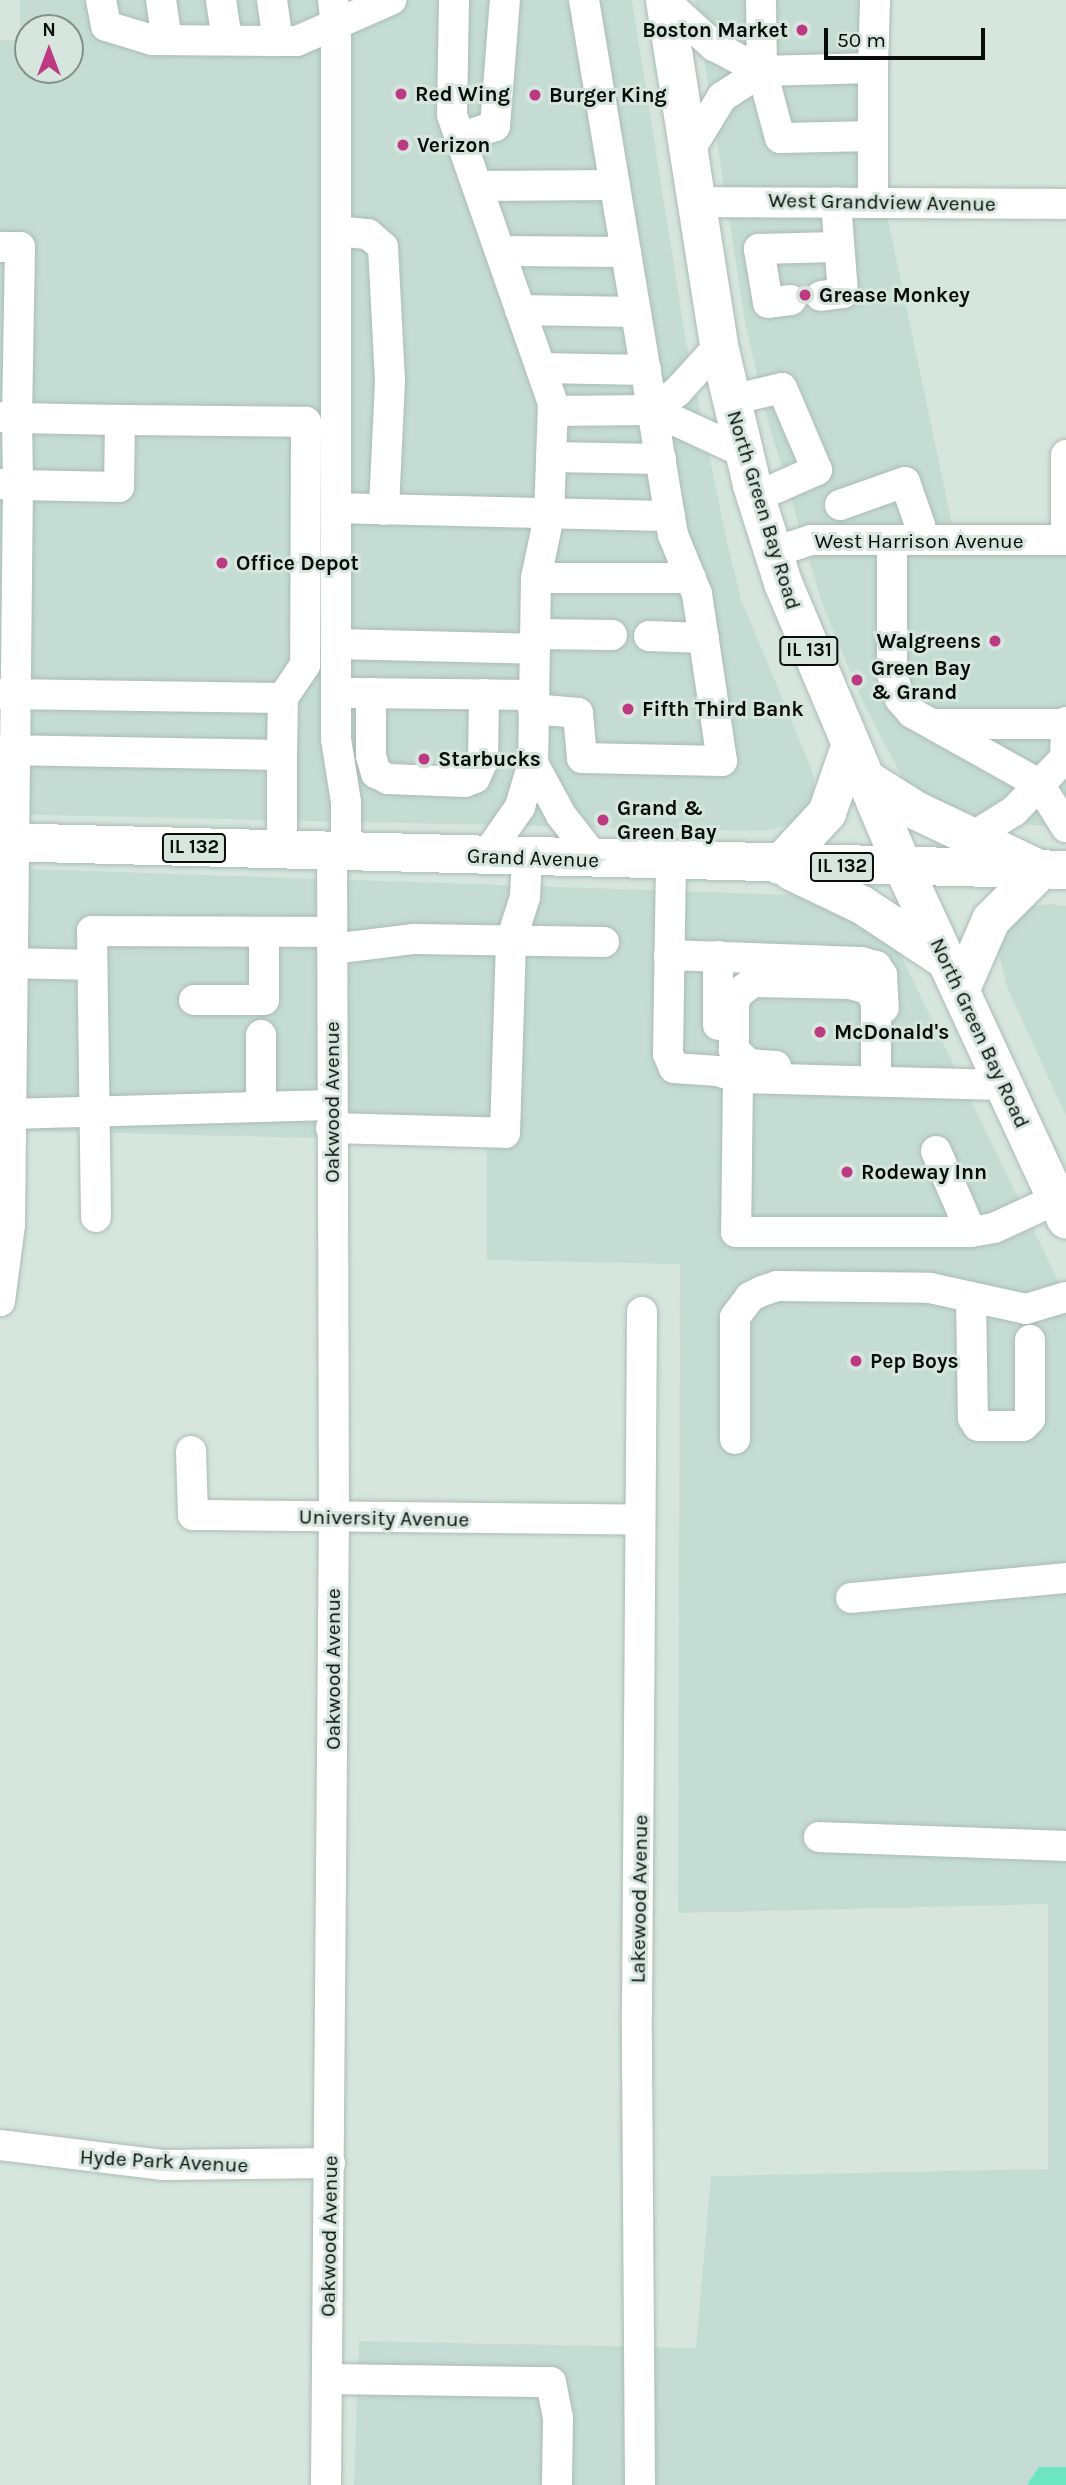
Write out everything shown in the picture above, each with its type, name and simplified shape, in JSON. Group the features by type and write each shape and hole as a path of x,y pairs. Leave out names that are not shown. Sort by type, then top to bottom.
{"main road":[{"name":"North Green Bay Road","path":"665,1 719,346 743,452 774,552 857,762 904,869 1060,1199"},
{"path":"857,762 917,811 974,836 1054,870 991,920 954,975 862,905 779,865 827,813 857,762"},
{"name":"Grand Avenue","path":"7,842 671,863 1054,870"}],"street":[{"path":"161,0 167,40"},
{"path":"221,0 228,40"},
{"path":"272,0 278,41"},
{"path":"104,13 167,40 296,41 335,13 391,0"},
{"path":"454,0 452,115 541,368 553,411 549,516 536,578 533,763 520,807 485,857"},
{"path":"460,138 495,126 505,0"},
{"path":"336,692 484,694 534,702 579,713 582,758 722,761 704,638 691,578 670,516 584,0"},
{"path":"761,0 762,71 780,138 873,136"},
{"path":"873,203 875,0"},
{"path":"665,1 714,46 762,71 873,68"},
{"name":"Oakwood Avenue","path":"326,2485 334,1517 332,940 339,852 336,692 335,13"},
{"path":"689,151 722,97 762,71"},
{"path":"477,186 615,185"},
{"name":"West Grandview Avenue","path":"697,202 1066,204"},
{"path":"821,296 843,293 836,247 836,202"},
{"path":"337,231 368,234 383,247 390,381 384,510"},
{"path":"0,247 20,247 9,417 8,970 5,1004 4,1240 0,1301"},
{"path":"791,300 768,303 759,250 836,247"},
{"path":"500,251 626,252"},
{"path":"520,310 636,312"},
{"path":"652,410 677,392 719,346"},
{"path":"541,368 646,370"},
{"path":"731,400 782,388 817,470 851,522 852,540"},
{"path":"553,411 652,410 743,452"},
{"path":"9,417 306,422 305,665 283,698 282,851"},
{"path":"9,485 119,487 120,420"},
{"path":"1066,455 1066,540"},
{"path":"551,457 661,459"},
{"path":"756,497 817,470"},
{"path":"840,505 905,482 920,526 906,540 892,674 900,699 912,713 1039,784 1066,827"},
{"path":"337,508 549,516 670,516"},
{"name":"West Harrison Avenue","path":"774,552 811,540 1066,540"},
{"path":"536,578 691,578"},
{"path":"336,644 535,642 612,635"},
{"path":"649,636 704,638"},
{"path":"371,693 371,757 376,773 388,779 466,782 475,778 483,761 484,694"},
{"path":"8,694 283,698"},
{"path":"935,724 1065,723 1065,758 1014,811 974,836"},
{"path":"7,751 282,755"},
{"path":"533,763 561,815 596,860"},
{"path":"5,1116 261,1107 331,1117 505,1133 512,941 525,897 527,858"},
{"path":"671,863 670,1063 684,1072 728,1075 882,1073"},
{"path":"96,1217 92,931 264,932 332,940 604,942"},
{"path":"194,1000 264,1000 264,932"},
{"path":"669,955 876,966 882,975 882,1073"},
{"path":"718,956 728,1075 736,1232 971,1232 994,1228 1060,1199"},
{"path":"8,970 92,965"},
{"path":"882,1073 876,1002 869,989 862,985 781,982 746,985 734,1004 734,1050 750,1064 1005,1085"},
{"path":"261,1035 261,1107"},
{"path":"936,1151 971,1232"},
{"path":"735,1439 735,1317 750,1297 777,1286 930,1288 1026,1310 1066,1297"},
{"path":"971,1297 974,1418 978,1426 1027,1424 1030,1340"},
{"name":"Lakewood Avenue","path":"640,2485 639,1520 642,1312"},
{"name":"University Avenue","path":"191,1451 193,1516 639,1520"},
{"path":"851,1598 1066,1578"},
{"path":"819,1837 1066,1846"},
{"name":"Hyde Park Avenue","path":"0,2146 54,2155 164,2165 330,2164"},
{"path":"327,2379 551,2382 558,2418 557,2485"}],"shaded area":[{"path":"20,0 632,0 686,342 727,542 741,599 813,773 816,804 794,824 764,831 0,814 0,40 14,40 14,84 84,84 84,14 20,14"},
{"path":"695,0 881,0 888,220 952,524 1066,524 1066,827 977,821 925,803 902,777 863,702 823,606 766,414 745,322"},
{"path":"0,868 795,895 829,901 892,937 1066,1297 1066,2485 354,2485 359,2341 696,2348 711,2176 1048,2169 1048,1904 678,1913 680,1264 487,1260 487,1142 24,1131"},
{"path":"1031,906 1066,906 1066,1116 1007,987 996,942"}],"green space":[{"path":"1039,2467 1066,2467 1066,2485 1027,2485"}],"place":[{"name":"Boston Market","path":"802,30"},
{"name":"Red Wing","path":"401,94"},
{"name":"Burger King","path":"535,95"},
{"name":"Verizon","path":"403,145"},
{"name":"Grease Monkey","path":"805,295"},
{"name":"Office Depot","path":"222,563"},
{"name":"Walgreens","path":"995,641"},
{"name":"Green Bay & Grand","path":"857,680"},
{"name":"Fifth Third Bank","path":"628,709"},
{"name":"Starbucks","path":"424,759"},
{"name":"Grand & Green Bay","path":"603,820"},
{"name":"McDonald's","path":"820,1032"},
{"name":"Rodeway Inn","path":"847,1172"},
{"name":"Pep Boys","path":"856,1361"}]}
